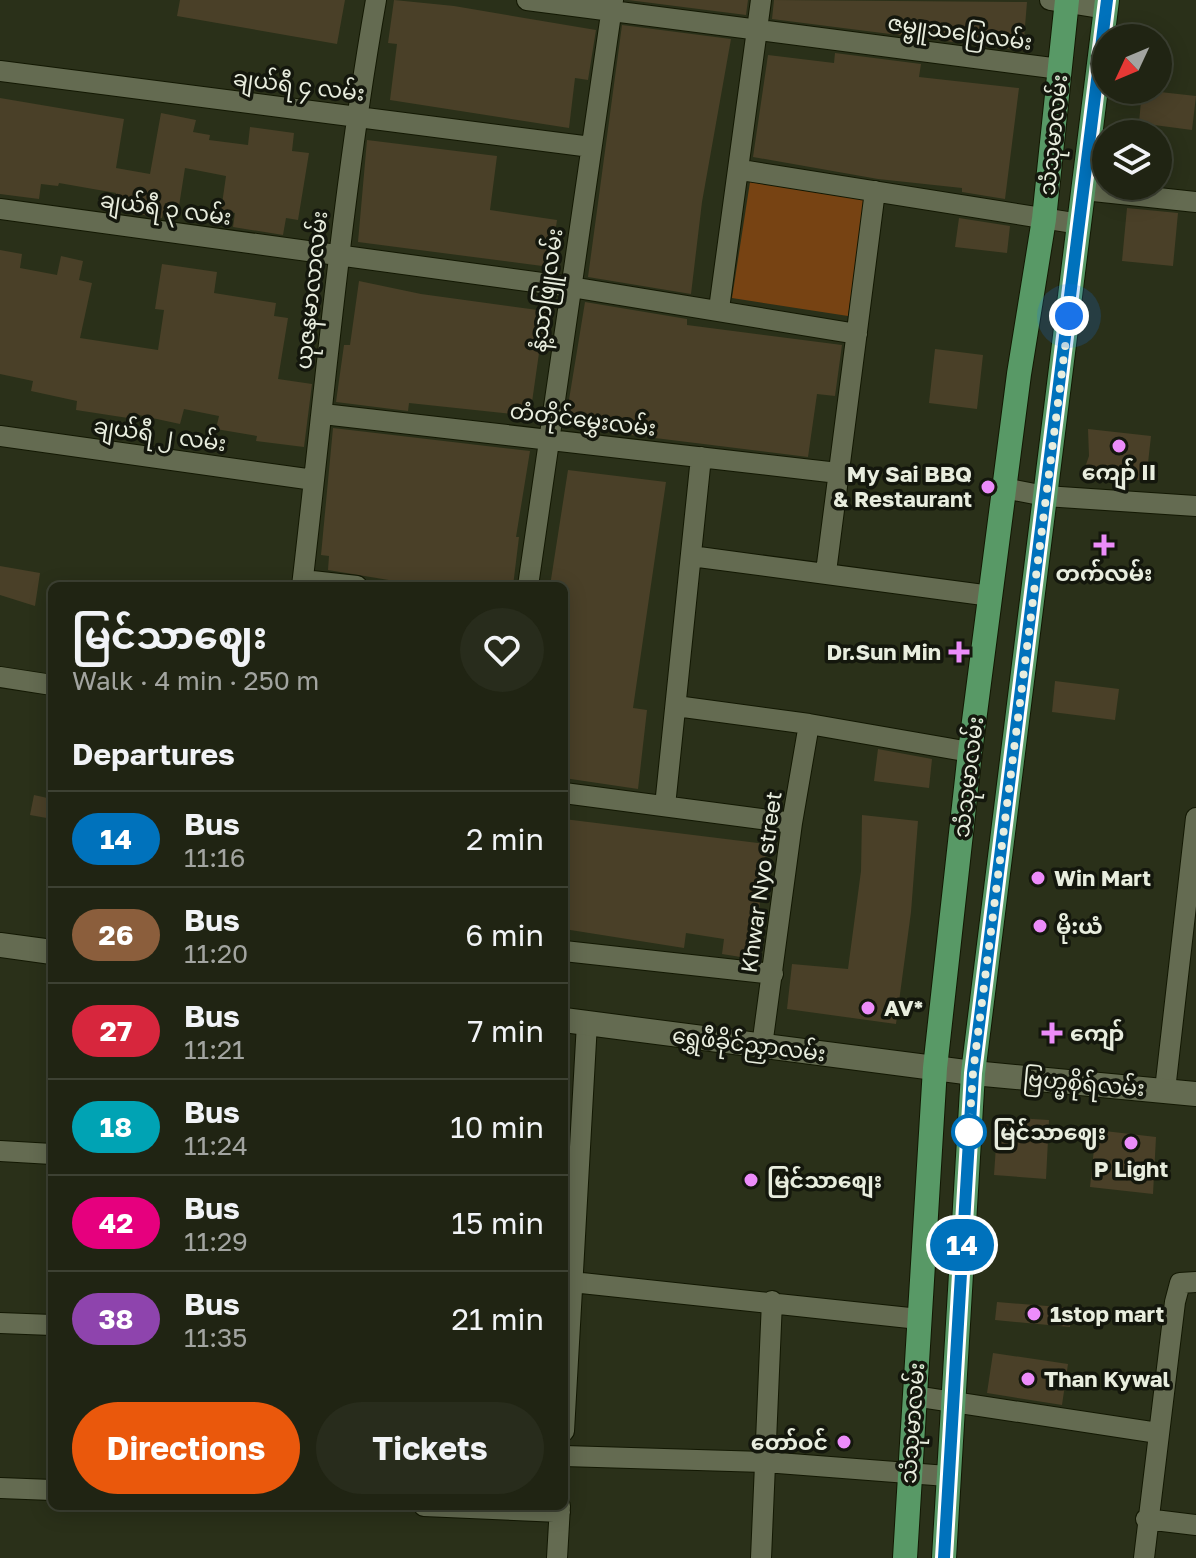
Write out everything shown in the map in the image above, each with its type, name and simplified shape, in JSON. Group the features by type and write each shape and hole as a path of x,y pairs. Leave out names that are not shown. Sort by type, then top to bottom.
{"main road":[{"name":"သံသုမာလမ်း","path":"905,1558 935,1068 970,752 1004,488 1044,219 1060,69 1061,1"},
{"name":"သံသုမာလမ်း","path":"944,1558 973,1073 1106,4"}],"street":[{"name":"ယုဇနမာလာလမ်း","path":"303,582 323,414 332,255 376,0"},
{"name":"ဇမ္ဗူသပြေလမ်း","path":"527,0 612,5 758,29 1060,69"},
{"path":"719,309 741,170 761,0"},
{"path":"1061,1 1106,4"},
{"name":"နံ့သာဖြူလမ်း","path":"529,582 612,5"},
{"name":"ချယ်ရီ ၄ လမ်း","path":"0,71 591,147"},
{"path":"741,170 1080,224"},
{"path":"1084,190 1196,202"},
{"path":"826,572 875,191"},
{"name":"ချယ်ရီ ၃ လမ်း","path":"0,209 332,255"},
{"path":"332,255 719,309 857,334"},
{"name":"တံတိုင်မွှေးလမ်း","path":"323,414 838,473"},
{"name":"ချယ်ရီ ၂ လမ်း","path":"0,436 314,480"},
{"path":"665,806 701,457"},
{"path":"1004,488 1045,496 1196,506"},
{"path":"691,556 991,596"},
{"path":"0,677 48,684"},
{"path":"676,706 809,724 970,752"},
{"name":"Khwar Nyo street","path":"762,1046 792,823 809,724"},
{"path":"568,794 792,823"},
{"path":"1165,1090 1191,890 1196,818"},
{"path":"0,945 48,951"},
{"path":"568,951 773,974"},
{"path":"568,1322 572,1282 575,1022"},
{"name":"ရွှေဖီခိုင်ညှာလမ်း","path":"575,1022 973,1073"},
{"name":"ဗြဟ္မစိုရ်လမ်း","path":"973,1073 1196,1094"},
{"path":"0,1151 48,1154"},
{"path":"572,1282 919,1319"},
{"path":"1144,1558 1146,1519 1175,1302 1180,1283 1196,1282"},
{"path":"761,1558 772,1301"},
{"path":"0,1323 48,1325"},
{"path":"914,1396 1158,1433"},
{"path":"568,1456 765,1462 947,1476"},
{"path":"0,1488 48,1490"},
{"path":"557,1558 560,1510"},
{"path":"1146,1519 1196,1525"}],"shaded area":[{"path":"750,182 865,199 848,316 732,298"}],"building":[{"path":"180,0 345,0 337,44 177,16"},
{"path":"394,0 454,6 596,30 588,80 575,78 569,128 390,100 397,44 388,43"},
{"path":"628,0 748,0 746,15"},
{"path":"774,0 1027,2 1023,51 772,19"},
{"path":"622,25 731,39 702,202 691,294 588,277"},
{"path":"835,53 921,64 919,77 1019,88 1005,199 962,192 962,188 878,179 753,157 768,55 834,63"},
{"path":"1172,93 1196,96 1192,130 1172,127 1172,120 1139,120 1141,104 1172,104"},
{"path":"0,98 124,119 116,168 150,174 161,113 196,120 193,132 210,135 209,140 248,145 250,127 294,133 292,151 309,153 298,220 286,218 283,235 233,227 235,213 221,211 226,176 185,168 179,206 165,203 162,218 113,210 116,193 59,183 58,186 41,184 39,199 0,194"},
{"path":"367,140 497,156 490,210 557,220 550,267 358,242"},
{"path":"1127,208 1178,213 1173,266 1122,261"},
{"path":"959,218 1010,226 1007,253 955,247"},
{"path":"0,250 22,254 20,268 57,275 61,256 83,261 79,280 92,283 80,338 158,350 164,310 155,309 162,264 217,272 214,293 276,303 274,316 288,318 278,379 312,384 304,447 256,441 257,436 216,429 219,416 184,409 180,424 129,413 128,418 76,410 77,401 31,391 33,381 0,374"},
{"path":"359,281 421,294 545,311 530,416 409,403 408,411 336,402 344,345 350,345"},
{"path":"585,302 687,319 687,325 842,345 835,396 817,394 808,457 574,428 575,419 566,418"},
{"path":"935,349 983,355 977,409 929,403"},
{"path":"333,428 530,451 516,537 519,537 513,582 401,582 328,570 329,556 321,555"},
{"name":"ကျော် II","path":"1088,429 1151,436 1146,481 1083,473 1089,456"},
{"path":"568,470 666,482 633,708 647,710 638,789 568,779 568,582 551,582"},
{"path":"0,566 40,573 35,606 0,595"},
{"path":"1055,681 1119,689 1115,720 1052,712"},
{"path":"878,749 932,759 929,788 874,781"},
{"path":"34,795 48,798 48,818 30,815"},
{"path":"862,815 918,821 911,912 896,1024 787,1009 792,964 848,969 861,871"},
{"path":"568,819 767,844 753,959 722,954 724,939 686,933 684,948 568,930"},
{"path":"998,1117 1049,1120 1046,1179 994,1175"},
{"path":"1096,1130 1156,1137 1153,1194 1090,1187"},
{"name":"1stop mart","path":"997,1302 1072,1308 1070,1327 995,1320"},
{"name":"Than Kywal","path":"993,1353 1068,1364 1062,1405 987,1393"}],"bus line":[{"name":"14","path":"944,1558 973,1073 1107,0"}],"place":[{"name":"ကျော် II","path":"1119,446"},
{"name":"My Sai BBQ & Restaurant","path":"988,487"},
{"name":"တက်လမ်း","path":"1104,545"},
{"name":"Dr.Sun Min","path":"959,652"},
{"name":"Win Mart","path":"1038,878"},
{"name":"မို:ယံ","path":"1040,926"},
{"name":"AV*","path":"868,1008"},
{"name":"ကျော်","path":"1052,1033"},
{"name":"မြင်သာဈေး","path":"969,1132"},
{"name":"P Light","path":"1131,1143"},
{"name":"မြင်သာစျေး","path":"751,1180"},
{"name":"1stop mart","path":"1034,1314"},
{"name":"Than Kywal","path":"1028,1379"},
{"name":"တော်ဝင်","path":"844,1442"}],"route":[{"path":"969,1132 973,1073 1069,316"}]}
